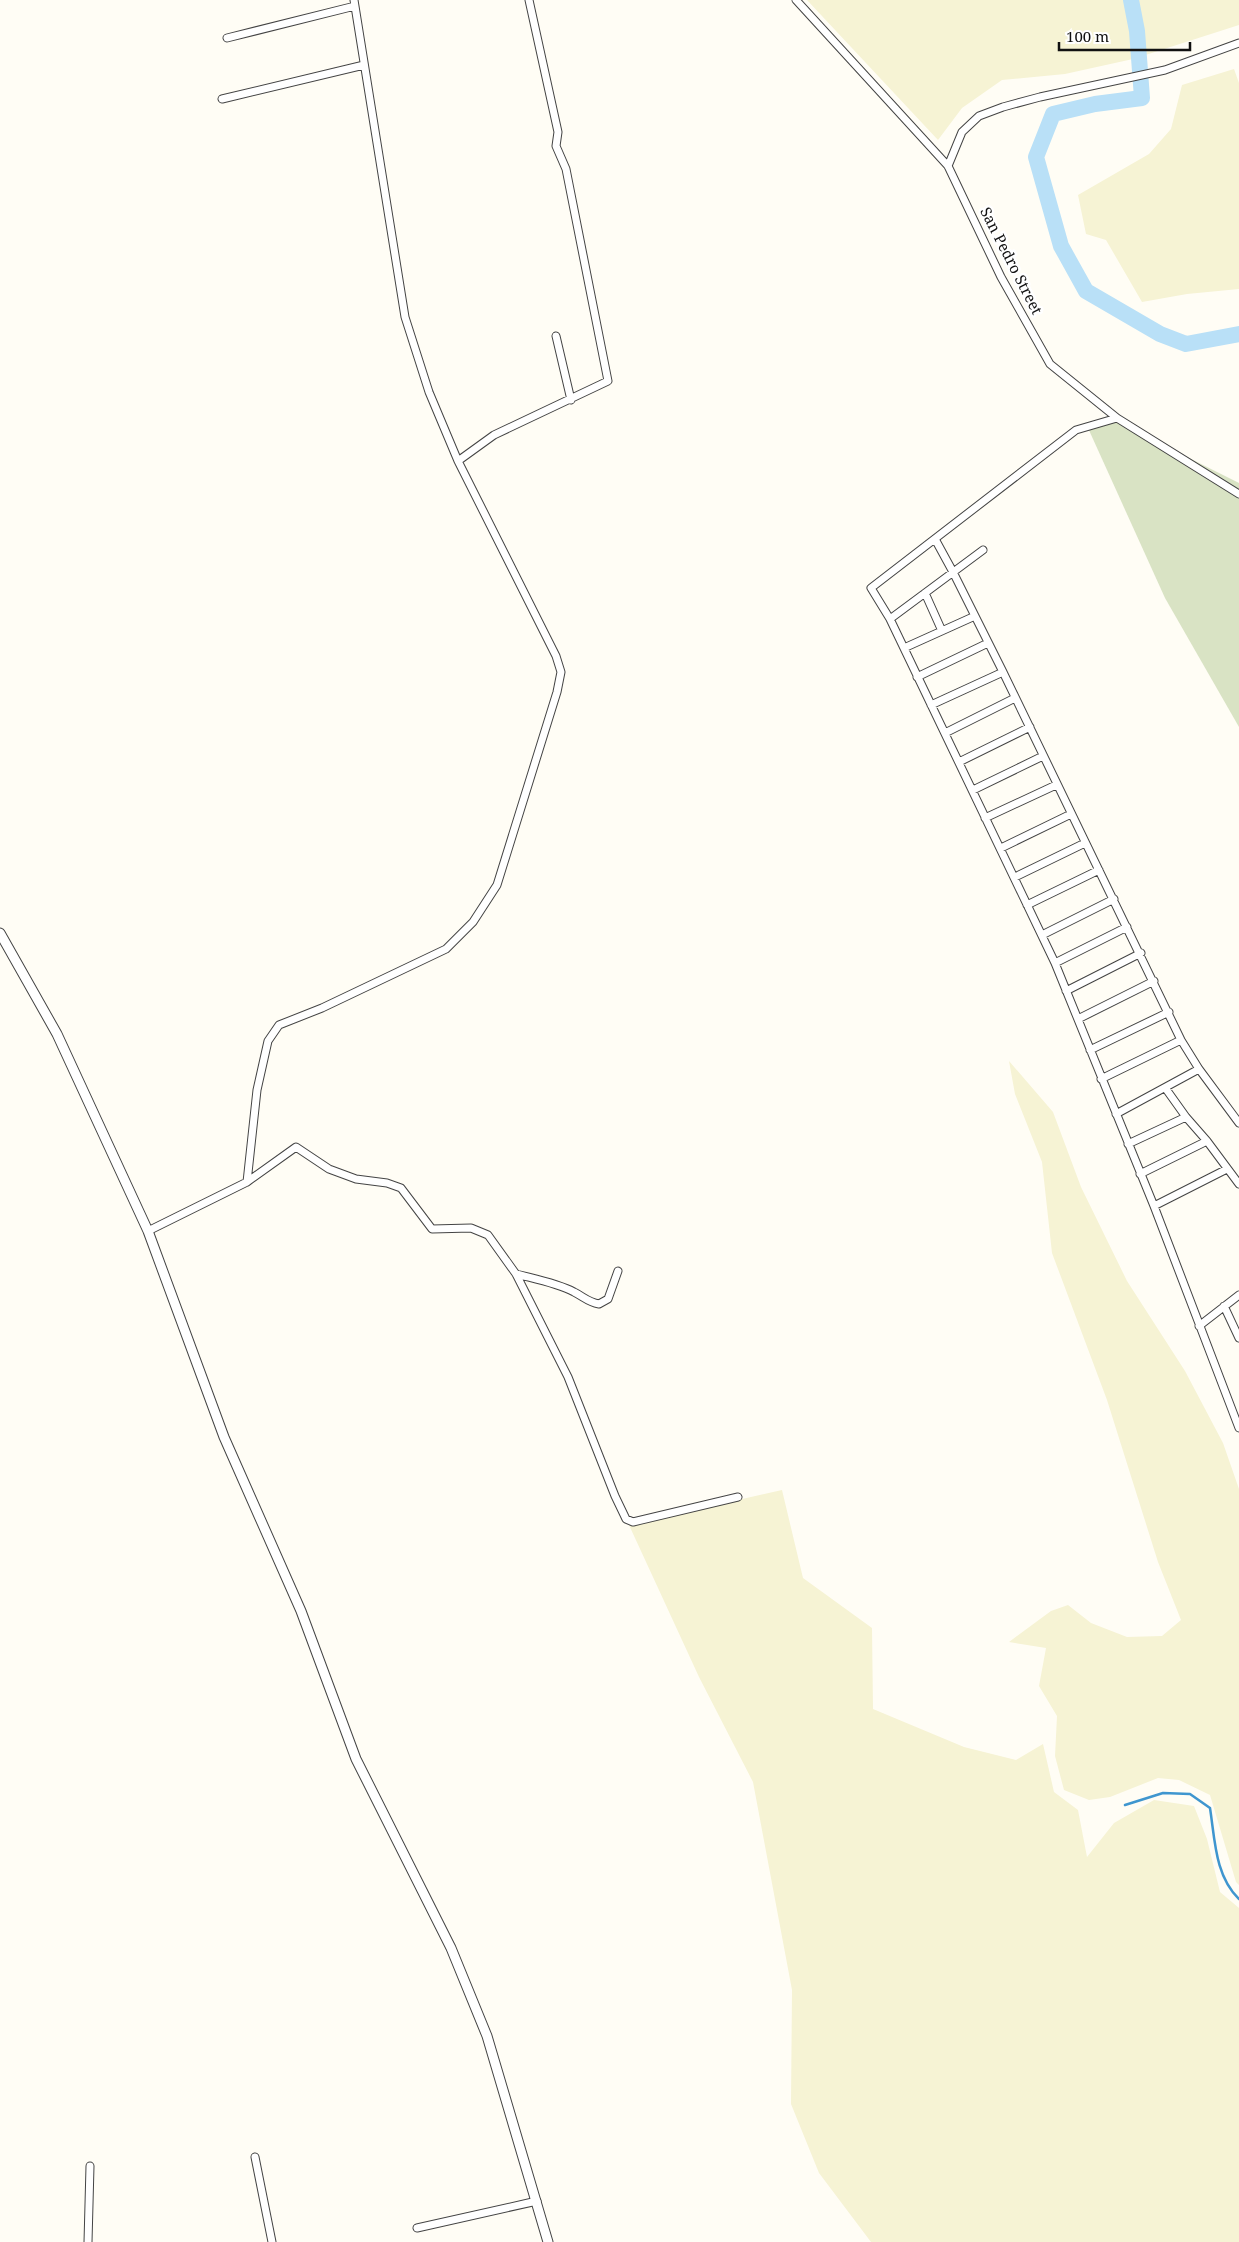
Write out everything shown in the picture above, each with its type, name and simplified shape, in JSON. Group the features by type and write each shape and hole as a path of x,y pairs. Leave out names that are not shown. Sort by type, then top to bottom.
{"street":[{"path":"458,461 494,435 608,381 566,169 556,146 558,132 530,0"},
{"name":"San Pedro Street","path":"796,0 948,166 1001,277 1050,364 1117,418 1239,494"},
{"path":"227,38 354,3 405,317 429,392 458,461 556,656 561,672 557,692 497,885 473,922 446,949 322,1008 279,1025 268,1041 257,1090 248,1182"},
{"path":"948,166 962,132 979,116 1040,97 1165,70 1239,43"},
{"path":"222,99 364,65"},
{"path":"556,336 571,400"},
{"path":"1117,418 1076,430 871,588 890,619 1055,963 1101,1080 1154,1206 1239,1428"},
{"path":"935,539 1003,672 1181,1040 1199,1070 1239,1123"},
{"path":"890,619 983,550"},
{"path":"925,593 942,631"},
{"path":"904,648 975,616"},
{"path":"917,677 988,643"},
{"path":"931,705 1003,672"},
{"path":"945,733 1015,698"},
{"path":"959,762 1030,727"},
{"path":"973,790 1043,756"},
{"path":"985,818 1056,784"},
{"path":"1000,848 1071,814"},
{"path":"1015,877 1085,843"},
{"path":"1028,905 1099,870"},
{"path":"1042,935 1114,899"},
{"path":"1055,963 1127,927"},
{"path":"0,933 57,1034 148,1231 224,1437 302,1611 356,1759 451,1948 487,2036 548,2242"},
{"path":"1066,991 1141,954"},
{"path":"1078,1019 1154,981"},
{"path":"1090,1050 1169,1012"},
{"path":"1101,1080 1181,1040"},
{"path":"1116,1114 1199,1070"},
{"path":"1166,1089 1239,1184"},
{"path":"1128,1144 1186,1117"},
{"path":"1140,1174 1207,1141"},
{"path":"148,1231 248,1182 296,1147 328,1169 356,1179 388,1183 401,1188 432,1229 471,1228 488,1235 516,1274 568,1376 615,1496 626,1519 633,1522 738,1497"},
{"path":"1154,1206 1227,1169"},
{"path":"516,1274 563,1288 576,1293 588,1302 599,1304 608,1299 618,1271"},
{"path":"1199,1326 1239,1295"},
{"path":"1224,1306 1239,1338"},
{"path":"256,2157 272,2242"},
{"path":"88,2242 90,2166"},
{"path":"417,2228 537,2201"}],"shaded area":[{"path":"807,0 1239,0 1239,25 1133,59 1065,74 1002,80 962,108 938,140"},
{"path":"1234,69 1239,83 1239,289 1187,294 1142,302 1106,240 1086,234 1078,195 1149,154 1171,129 1182,85"},
{"path":"1009,1061 1053,1112 1081,1187 1127,1281 1185,1371 1223,1443 1239,1489 1239,1885 1236,1882 1210,1795 1179,1780 1158,1778 1110,1797 1089,1800 1064,1790 1055,1756 1057,1716 1039,1686 1046,1648 1009,1642 1051,1611 1068,1605 1091,1623 1127,1637 1162,1636 1181,1620 1158,1562 1107,1400 1052,1253 1042,1162 1015,1094"},
{"path":"782,1490 803,1578 872,1628 873,1709 964,1747 1016,1760 1043,1744 1054,1792 1078,1810 1087,1857 1114,1823 1154,1800 1194,1806 1207,1839 1220,1892 1239,1908 1239,2242 871,2242 819,2173 791,2104 792,1990 753,1782 699,1677 629,1525"}],"green space":[{"path":"1113,420 1239,483 1239,727 1165,598 1088,428"}],"waterway":[{"path":"1131,0 1137,31 1142,98 1095,104 1053,114 1036,157 1061,246 1086,291 1160,334 1186,344 1239,334"},
{"path":"1125,1805 1163,1793 1190,1794 1210,1808 1217,1857 1225,1880 1239,1899"}]}
